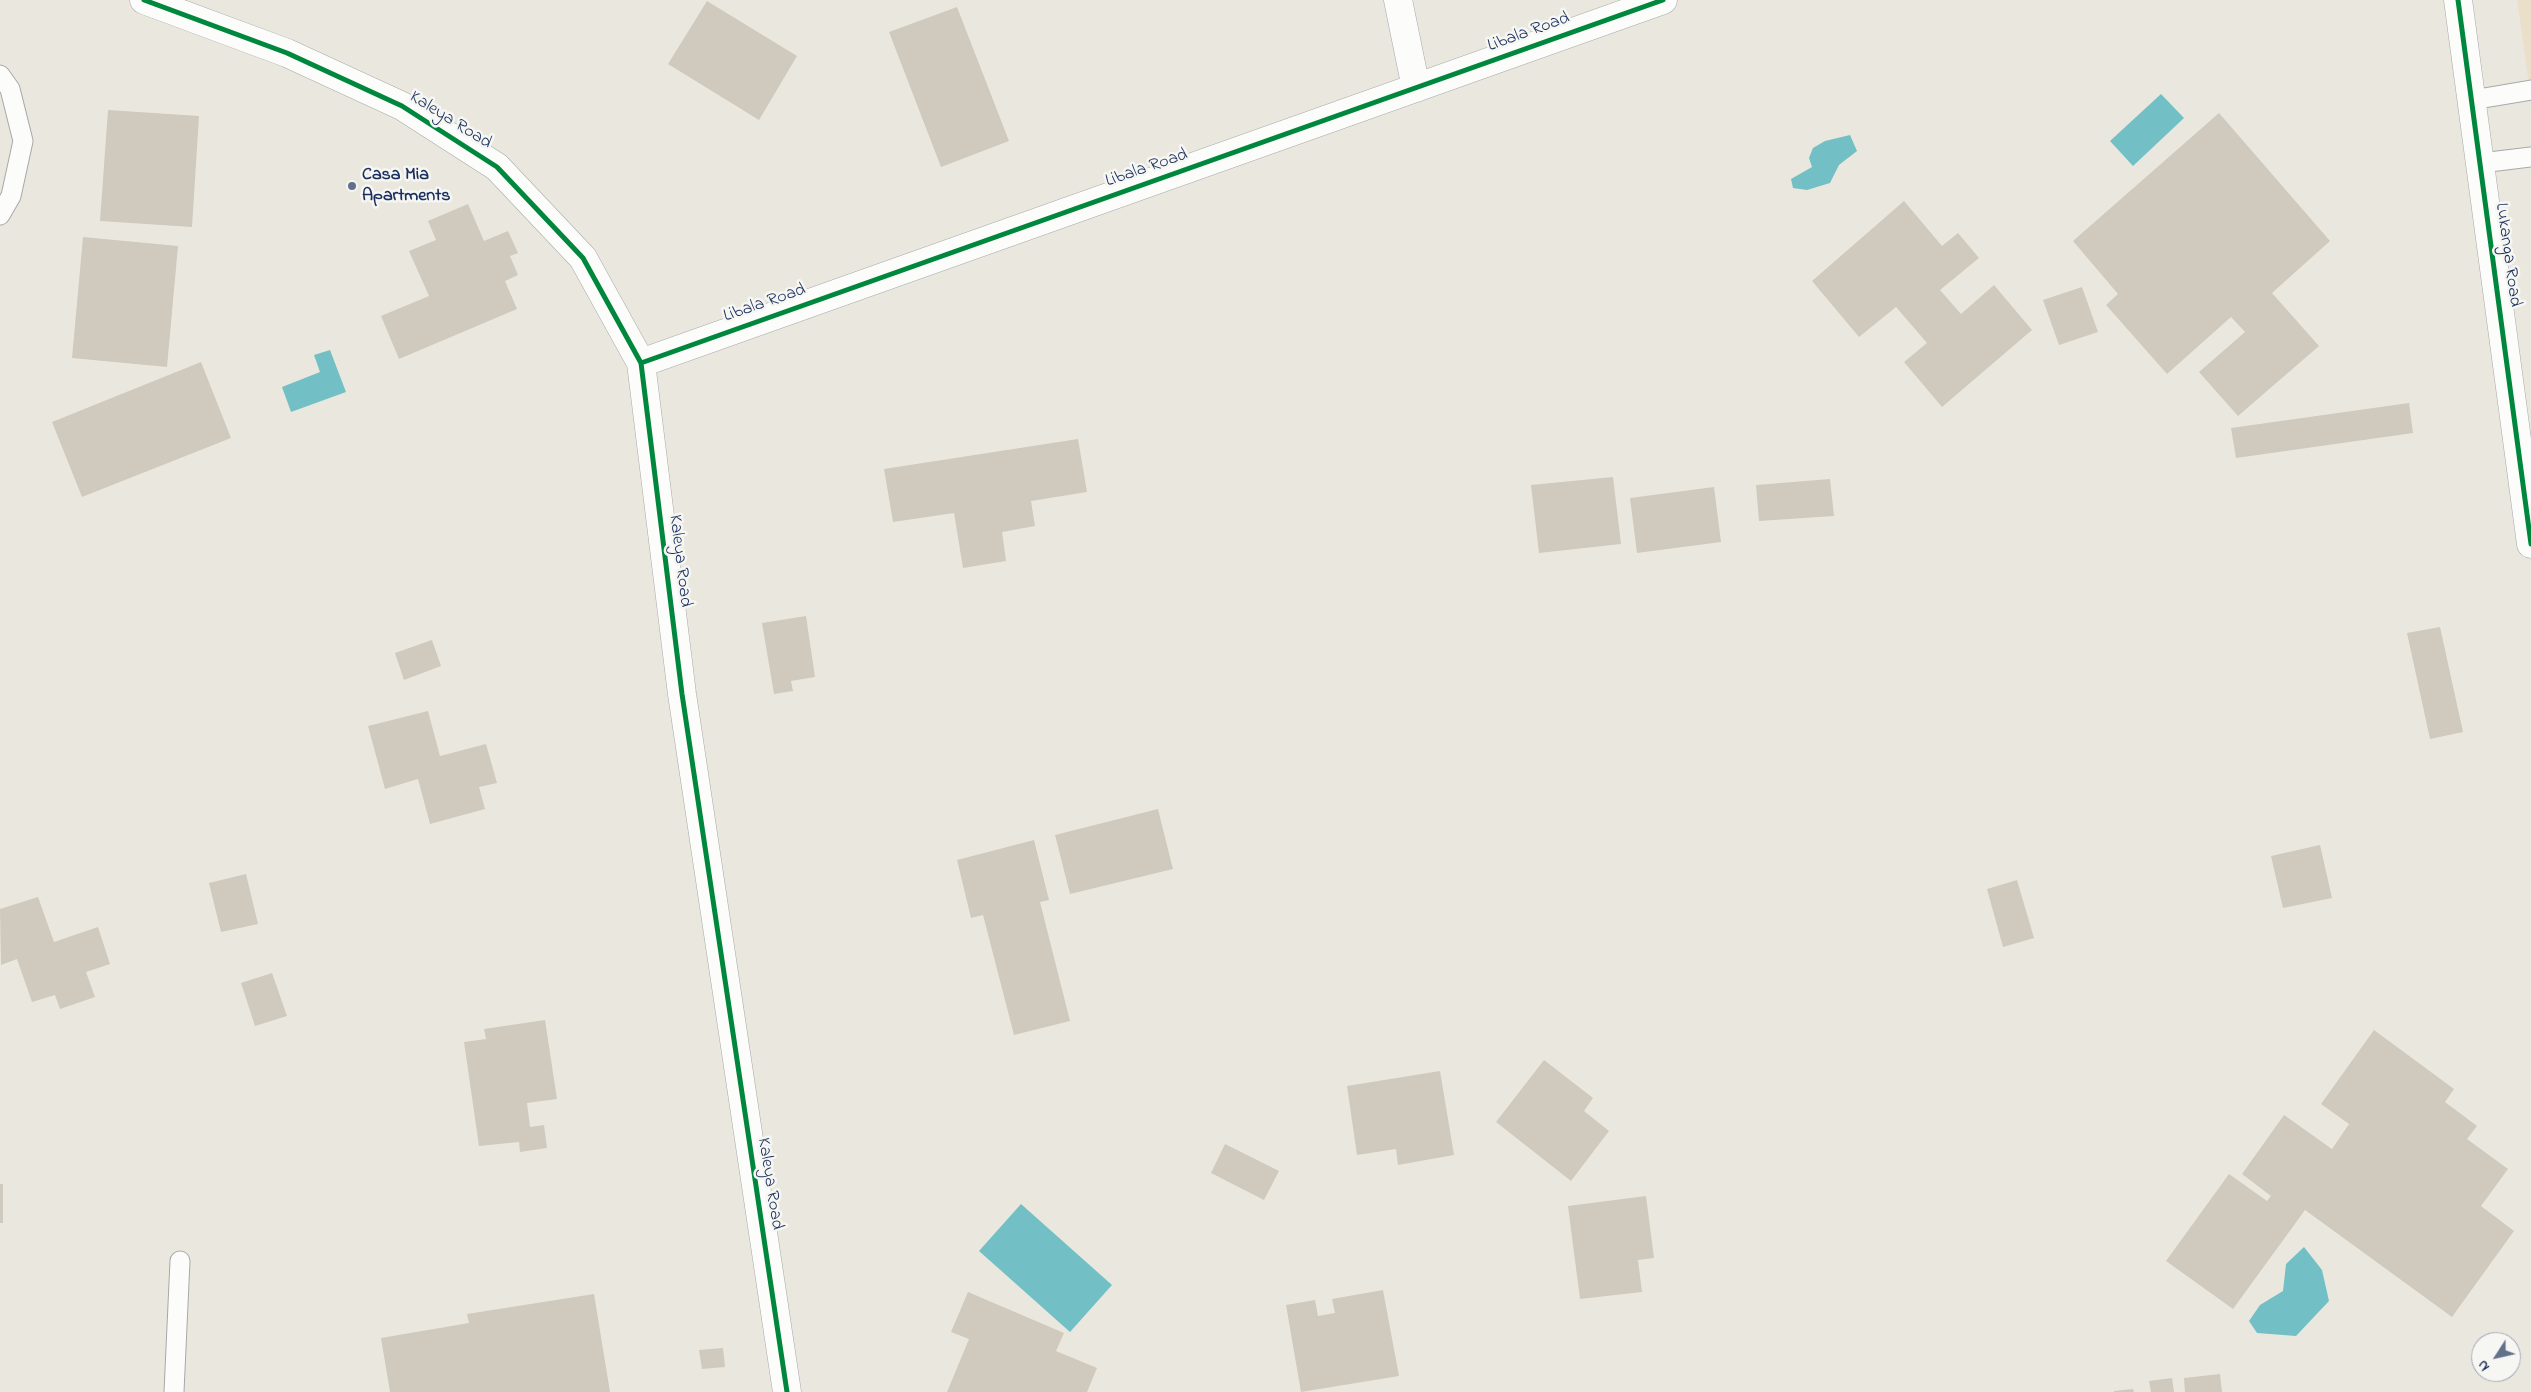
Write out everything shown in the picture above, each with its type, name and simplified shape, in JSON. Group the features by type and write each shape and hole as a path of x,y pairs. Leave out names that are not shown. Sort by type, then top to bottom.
{"street":[{"name":"Kaleya Road","path":"144,0 287,53 402,106 497,168 583,258 641,363 682,694 787,1392"},
{"path":"1398,0 1416,88"},
{"name":"Libala Road","path":"641,363 1663,0"},
{"name":"Lukanga Road","path":"2458,0 2531,544"}],"lane":[{"path":"0,74 10,89 23,141 11,196 0,214"},
{"path":"2472,100 2531,90"},
{"path":"2480,163 2531,157"},
{"path":"174,1392 180,1261"}],"shaded area":[{"path":"2517,0 2531,0 2531,101 2524,48"}],"water":[{"path":"2161,94 2184,118 2133,166 2110,141"},
{"path":"1850,135 1857,151 1839,165 1830,183 1807,190 1793,188 1791,179 1812,167 1809,158 1813,148 1825,141"},
{"path":"330,350 346,392 291,412 282,387 320,372 314,355"},
{"path":"1021,1204 1112,1285 1070,1332 979,1251"},
{"path":"2304,1247 2322,1270 2329,1301 2296,1336 2257,1333 2249,1321 2260,1305 2283,1291 2286,1264"}],"building":[{"path":"707,1 797,56 759,120 668,64"},
{"path":"957,7 1009,141 941,167 889,32"},
{"path":"108,110 199,116 192,227 100,221"},
{"path":"2219,113 2330,241 2272,293 2319,346 2238,416 2199,372 2245,332 2231,317 2167,374 2106,305 2118,294 2073,241"},
{"path":"1904,201 1942,246 1958,233 1979,258 1940,290 1961,314 1994,285 2032,330 1942,407 1904,362 1927,343 1896,307 1859,337 1812,281"},
{"path":"468,204 484,241 508,231 518,253 510,256 518,275 505,281 517,309 399,359 381,316 429,296 409,251 436,240 428,221"},
{"path":"83,237 178,246 167,367 72,358"},
{"path":"2082,287 2098,332 2059,345 2043,300"},
{"path":"201,362 231,438 82,497 52,422"},
{"path":"2409,403 2413,433 2236,458 2231,428"},
{"path":"1078,439 1087,492 1031,501 1035,526 1002,532 1006,561 963,568 954,513 893,522 884,469"},
{"path":"1613,477 1621,544 1539,553 1531,485"},
{"path":"1830,479 1834,516 1759,521 1756,485"},
{"path":"1714,487 1721,542 1637,553 1630,498"},
{"path":"806,616 815,677 791,681 793,691 774,694 762,623"},
{"path":"2440,627 2463,732 2430,739 2407,633"},
{"path":"432,640 441,666 404,680 395,653"},
{"path":"428,711 440,756 486,744 497,783 479,787 485,809 430,824 418,779 385,789 368,726"},
{"path":"1158,809 1173,869 1070,894 1055,835"},
{"path":"1034,840 1049,900 1040,902 1070,1021 1014,1035 983,915 971,918 957,860"},
{"path":"2320,845 2332,898 2283,908 2271,856"},
{"path":"246,874 258,924 221,932 209,883"},
{"path":"2017,880 2034,938 2003,947 1987,889"},
{"path":"38,897 54,942 98,927 110,964 86,972 95,997 60,1009 55,995 32,1002 17,959 1,965 0,909"},
{"path":"272,973 287,1016 255,1026 241,983"},
{"path":"545,1020 557,1099 527,1103 530,1127 544,1125 547,1148 520,1152 519,1142 479,1146 464,1042 486,1039 484,1029"},
{"path":"2374,1030 2454,1089 2445,1102 2477,1126 2467,1139 2508,1169 2481,1206 2514,1231 2452,1317 2305,1210 2233,1309 2166,1261 2229,1174 2267,1201 2271,1196 2242,1174 2284,1115 2332,1149 2349,1124 2321,1104"},
{"path":"1544,1060 1593,1098 1584,1111 1609,1131 1571,1181 1496,1122"},
{"path":"1440,1071 1454,1155 1398,1165 1396,1149 1357,1155 1347,1086"},
{"path":"1225,1144 1279,1171 1264,1200 1211,1173"},
{"path":"0,1184 3,1184 3,1223 0,1223"},
{"path":"1646,1196 1654,1258 1638,1260 1642,1292 1580,1299 1568,1206"},
{"path":"1383,1290 1399,1376 1301,1392 1286,1305 1315,1300 1318,1316 1335,1313 1332,1299"},
{"path":"968,1292 1064,1333 1056,1351 1097,1368 1087,1392 947,1392 969,1339 951,1332"},
{"path":"594,1294 610,1392 390,1392 381,1338 469,1323 467,1314"},
{"path":"723,1348 725,1367 702,1369 699,1350"},
{"path":"2220,1374 2222,1392 2185,1392 2184,1378"},
{"path":"2172,1378 2174,1392 2151,1392 2149,1381"},
{"path":"2133,1389 2134,1392 2114,1392 2114,1391"}],"cycle path":[{"path":"144,0 287,53 402,106 497,167 583,258 641,363 682,694 787,1392"},
{"path":"641,363 1663,0"},
{"path":"2458,0 2531,544"}],"place":[{"name":"Casa Mia Apartments","path":"352,186"}]}
